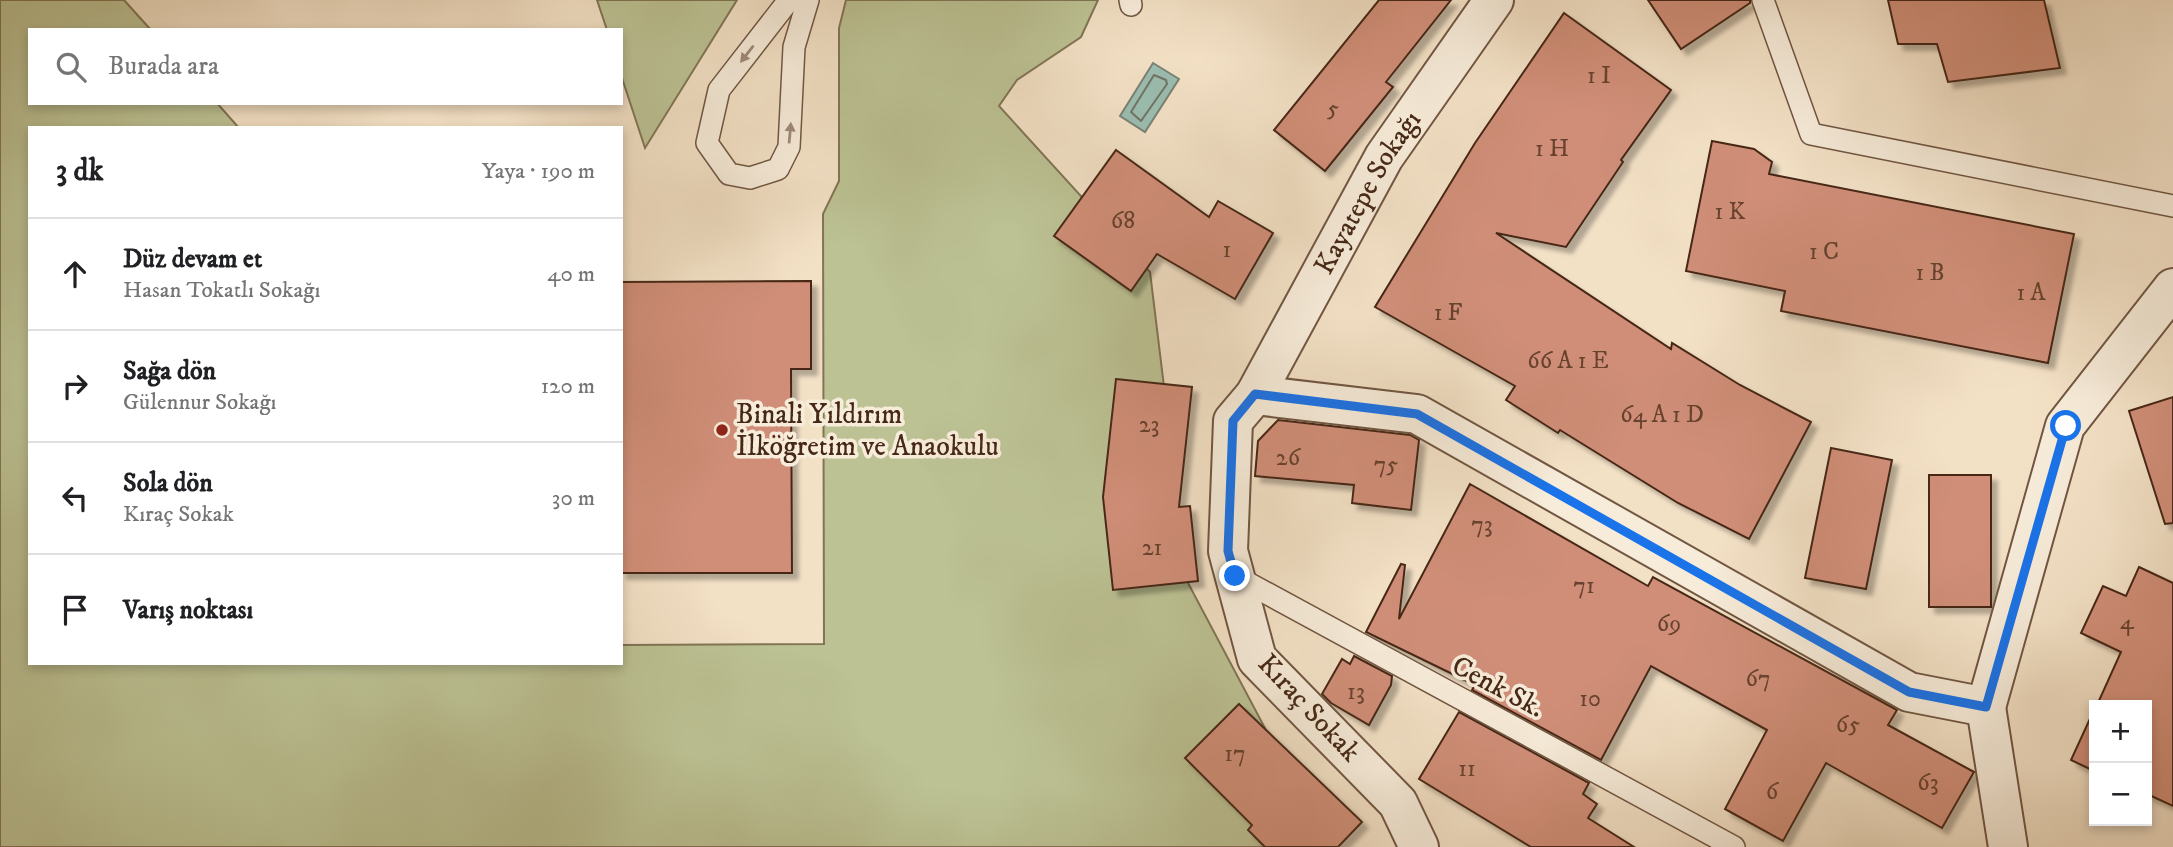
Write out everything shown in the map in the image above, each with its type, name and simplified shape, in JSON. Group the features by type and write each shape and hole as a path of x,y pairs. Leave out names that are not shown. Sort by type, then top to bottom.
{"street":[{"name":"Kayatepe Sokağı","path":"1255,394 1384,157 1494,0"},
{"path":"2008,847 1986,707 2066,426 2173,288"},
{"name":"Kıraç Sokak","path":"1255,394 1233,421 1228,551 1257,659 1398,803 1419,847"},
{"path":"1255,394 1417,414 1909,692 1986,707"}],"lane":[{"path":"789,0 719,90 707,143 729,174 750,178 778,169 789,147 794,47 808,0"},
{"path":"1763,0 1811,134 2173,206"},
{"name":"Cenk Sk.","path":"1235,576 1734,847"}],"green space":[{"path":"0,0 124,0 149,28 28,28 28,105 219,105 237,126 28,126 28,665 623,665 623,645 824,644 823,214 839,181 839,28 846,0 1098,0 1081,37 1017,80 999,106 1150,272 1188,583 1328,847 0,847"},
{"path":"597,0 737,0 645,148 623,81 623,28 606,28"}],"water":[{"path":"1153,63 1179,79 1145,132 1120,116"}],"building":[{"path":"1379,0 1451,0 1386,82 1393,87 1325,171 1274,130"},
{"path":"1648,0 1750,0 1750,3 1681,49"},
{"path":"1888,0 2044,0 2060,68 1948,82 1937,44 1898,44"},
{"path":"1564,13 1671,90 1621,160 1623,162 1566,247 1496,233 1671,349 1672,343 1740,385 1811,422 1749,539 1678,503 1560,430 1558,433 1506,400 1515,386 1375,307 1475,143"},
{"path":"1712,141 1754,149 1772,162 1769,174 2074,234 2048,363 1781,311 1785,291 1686,271"},
{"path":"1116,150 1209,217 1218,201 1273,233 1235,299 1157,254 1131,291 1054,236"},
{"path":"811,281 811,369 791,369 792,573 623,573 623,282"},
{"path":"1116,379 1192,387 1179,507 1190,506 1198,581 1113,590 1103,497"},
{"path":"2173,397 2173,523 2165,524 2129,411"},
{"path":"1278,420 1410,435 1419,440 1411,510 1352,503 1354,485 1255,476 1258,441"},
{"path":"1831,448 1892,460 1866,589 1805,578"},
{"path":"1929,475 1991,475 1991,607 1929,607"},
{"path":"1470,484 1648,586 1653,577 1897,710 1888,725 1974,772 1942,828 1826,763 1783,841 1725,809 1767,730 1651,666 1601,760 1472,690 1475,685 1366,632 1401,564 1405,565 1399,619"},
{"path":"2139,567 2173,583 2173,806 2152,796 2152,700 2099,700 2121,652 2081,633 2103,586 2126,596"},
{"path":"1354,656 1392,676 1391,685 1369,725 1331,703 1322,694 1342,659 1350,664"},
{"path":"1239,704 1362,822 1338,847 1265,847 1248,830 1252,825 1185,758"},
{"path":"1459,712 1589,783 1583,794 1597,804 1588,818 1634,847 1531,847 1419,779"},
{"path":"2089,721 2089,769 2071,760"}],"place":[{"name":"Binali Yıldırım İlköğretim ve Anaokulu","path":"722,430"}],"route":[{"path":"1235,576 1228,551 1233,421 1255,394 1417,414 1909,692 1986,707 2066,426"}]}
